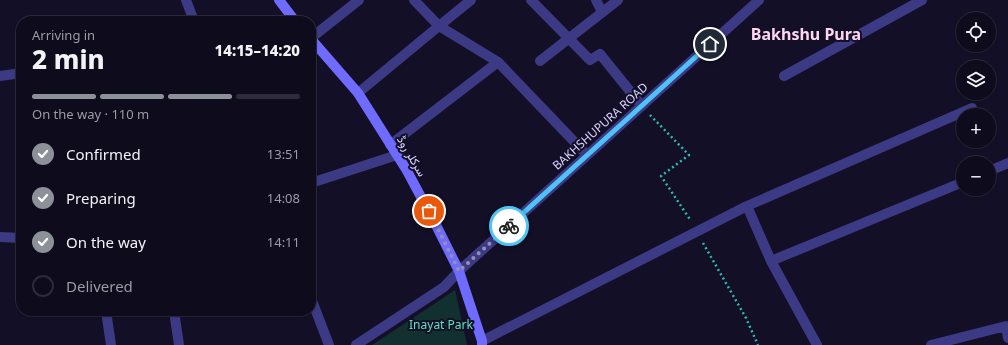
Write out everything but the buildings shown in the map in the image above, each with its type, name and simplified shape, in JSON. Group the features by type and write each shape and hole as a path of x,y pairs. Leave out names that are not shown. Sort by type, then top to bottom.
{"street":[{"path":"186,0 192,16"},
{"path":"279,0 291,16"},
{"path":"316,35 359,0"},
{"path":"414,0 439,26 498,62 587,155"},
{"path":"358,93 471,0"},
{"path":"530,0 590,60 600,54 642,106"},
{"path":"596,0 602,12"},
{"path":"540,61 618,0"},
{"name":"BAKHSHUPURA ROAD","path":"356,345 444,287 459,271 759,0"},
{"path":"784,76 922,0"},
{"name":"سرکلر روڈ","path":"316,45 358,93 406,169 459,271 482,343"},
{"path":"390,144 498,62"},
{"path":"0,76 16,74"},
{"path":"482,343 747,206 956,115"},
{"path":"316,181 397,155"},
{"path":"996,168 1008,163"},
{"path":"771,261 956,185"},
{"path":"747,206 771,261 818,345"},
{"path":"0,237 16,238"},
{"path":"316,311 329,345"},
{"path":"107,316 111,345"},
{"path":"175,316 179,345"},
{"path":"931,345 1007,326 1008,338"}],"green space":[{"name":"Inayat Park","path":"455,290 467,345 372,345"}],"way so far":[{"path":"429,211 459,271 509,226"}],"district":[{"name":"Bakhshu Pura","path":"806,34"}],"route":[{"path":"509,226 710,44"}]}
